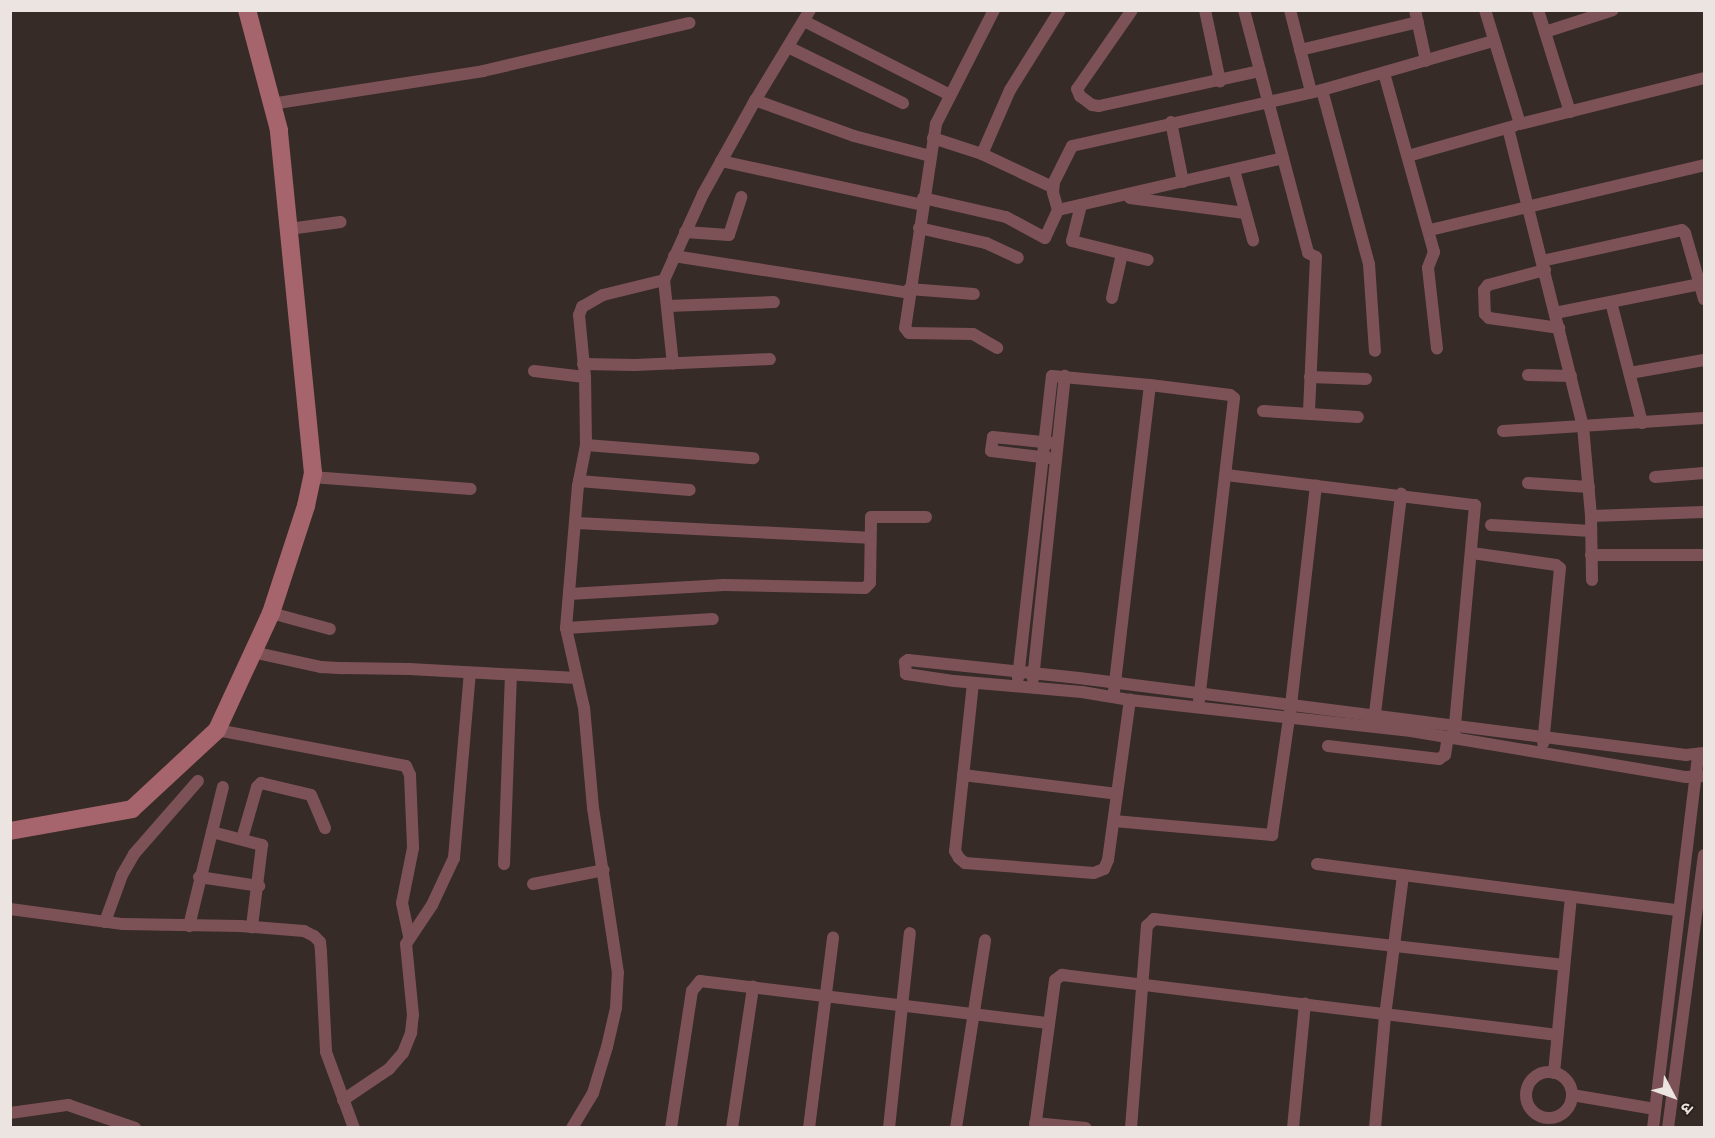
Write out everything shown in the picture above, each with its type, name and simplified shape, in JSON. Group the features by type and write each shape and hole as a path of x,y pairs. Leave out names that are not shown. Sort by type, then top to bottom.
{"street":[{"path":"10,831 132,809 217,730 271,613 306,506 312,477 279,129 247,10"},
{"path":"994,10 936,124 905,328 909,333 973,334 997,348"},
{"path":"982,154 1010,90 1060,10"},
{"path":"1132,10 1077,88 1080,96 1099,106 1260,71"},
{"path":"1205,10 1220,81"},
{"path":"1244,10 1308,253 1316,259 1309,414"},
{"path":"1290,10 1300,50 1316,91 1369,264 1375,351"},
{"path":"1485,10 1514,126 1526,207 1544,265 1583,426 1591,516 1592,580"},
{"path":"1538,10 1570,112"},
{"path":"1545,32 1613,10"},
{"path":"673,363 664,280 721,161 755,100 807,16 950,95"},
{"path":"1300,50 1417,16 1426,61"},
{"path":"271,104 483,71 689,23"},
{"path":"721,161 1006,217 1046,238 1058,210 1052,187 1072,146 1316,91 1493,41"},
{"path":"788,47 903,103"},
{"path":"1384,73 1430,230 1434,252 1428,268 1437,348"},
{"path":"1408,156 1514,126 1704,78"},
{"path":"755,100 854,136 930,156"},
{"path":"1171,122 1183,182"},
{"path":"933,138 982,154 1052,187"},
{"path":"1058,210 1283,158"},
{"path":"1430,230 1704,165"},
{"path":"1234,170 1252,240"},
{"path":"685,232 729,235 741,197"},
{"path":"1121,197 1245,213"},
{"path":"1081,205 1072,241 1148,260"},
{"path":"289,229 341,222"},
{"path":"919,228 986,243 1018,258"},
{"path":"1559,328 1489,318 1485,314 1484,290 1488,285 1544,265 1678,229 1685,233 1704,299"},
{"path":"1112,298 1122,254"},
{"path":"674,256 909,291 974,294"},
{"path":"572,1128 593,1093 607,1047 616,1008 618,973 593,808 584,708 566,628 579,481 586,445 585,377 579,315 582,306 603,295 664,280"},
{"path":"1555,313 1700,284"},
{"path":"667,306 774,302"},
{"path":"1611,302 1642,423"},
{"path":"583,364 770,359"},
{"path":"1630,373 1704,360"},
{"path":"534,371 585,377"},
{"path":"1016,688 1051,379 1056,374 1230,395 1234,398 1199,700"},
{"path":"1528,375 1571,376"},
{"path":"1032,689 1065,376"},
{"path":"1310,377 1366,379"},
{"path":"1113,697 1150,385"},
{"path":"1263,411 1358,417"},
{"path":"1503,430 1704,418"},
{"path":"1056,459 991,451 993,437 1058,443"},
{"path":"586,445 753,458"},
{"path":"1654,477 1704,473"},
{"path":"1226,475 1401,494 1475,505 1472,553 1452,734 1445,755 1439,759 1328,746"},
{"path":"312,477 471,489"},
{"path":"579,481 690,489"},
{"path":"1528,483 1589,488"},
{"path":"1114,821 1272,835 1290,711 1317,485"},
{"path":"1374,721 1401,494"},
{"path":"1591,516 1704,512"},
{"path":"569,594 724,585 865,588 870,583 871,517 926,517"},
{"path":"577,524 869,538"},
{"path":"1491,525 1591,531"},
{"path":"1032,546 1047,546"},
{"path":"1472,553 1556,565 1560,568 1541,753"},
{"path":"1591,555 1704,555"},
{"path":"271,613 330,629"},
{"path":"566,628 713,619"},
{"path":"252,652 321,667 577,678"},
{"path":"1199,700 1130,700 973,683 906,674 905,662 908,660 1115,683 1199,700 1374,721 1452,734 1541,753 1686,777 1700,776"},
{"path":"343,1100 389,1069 403,1053 411,1033 413,1016 405,952 409,936 432,905 454,858 470,673"},
{"path":"504,864 512,675"},
{"path":"973,683 955,851 958,858 965,863 1094,873 1104,869 1108,860 1114,821 1130,700"},
{"path":"217,730 406,766 410,775 413,848 402,903 409,936"},
{"path":"1452,734 1544,737 1686,755 1701,754 1700,776 1677,910 1653,1128"},
{"path":"963,775 1117,794"},
{"path":"105,922 122,874 134,854 198,781"},
{"path":"242,839 257,787 261,783 311,795 325,828"},
{"path":"189,926 199,877 223,787"},
{"path":"212,831 259,843 263,848 252,927"},
{"path":"1668,1128 1704,855"},
{"path":"1317,864 1677,910"},
{"path":"533,884 604,870"},
{"path":"1375,1128 1385,1016 1403,875"},
{"path":"199,877 259,886"},
{"path":"1554,1073 1571,897"},
{"path":"10,909 146,926 252,927 304,931 320,942 326,1052 354,1128"},
{"path":"1131,1128 1147,926 1154,919 1563,965"},
{"path":"889,1128 910,933"},
{"path":"809,1128 833,938"},
{"path":"956,1128 985,940"},
{"path":"1086,1128 1035,1125 1048,1023 1058,976 1142,984 1385,1016 1557,1035"},
{"path":"671,1128 694,985 706,981 1048,1023"},
{"path":"732,1128 753,987"},
{"path":"1293,1128 1305,1004"},
{"path":"1554,1073 1567,1081 1572,1095 1565,1112 1547,1123 1531,1110 1527,1092 1536,1077 1554,1073"},
{"path":"1572,1095 1655,1107 1671,1107"},
{"path":"10,1113 68,1105 135,1128"}]}
